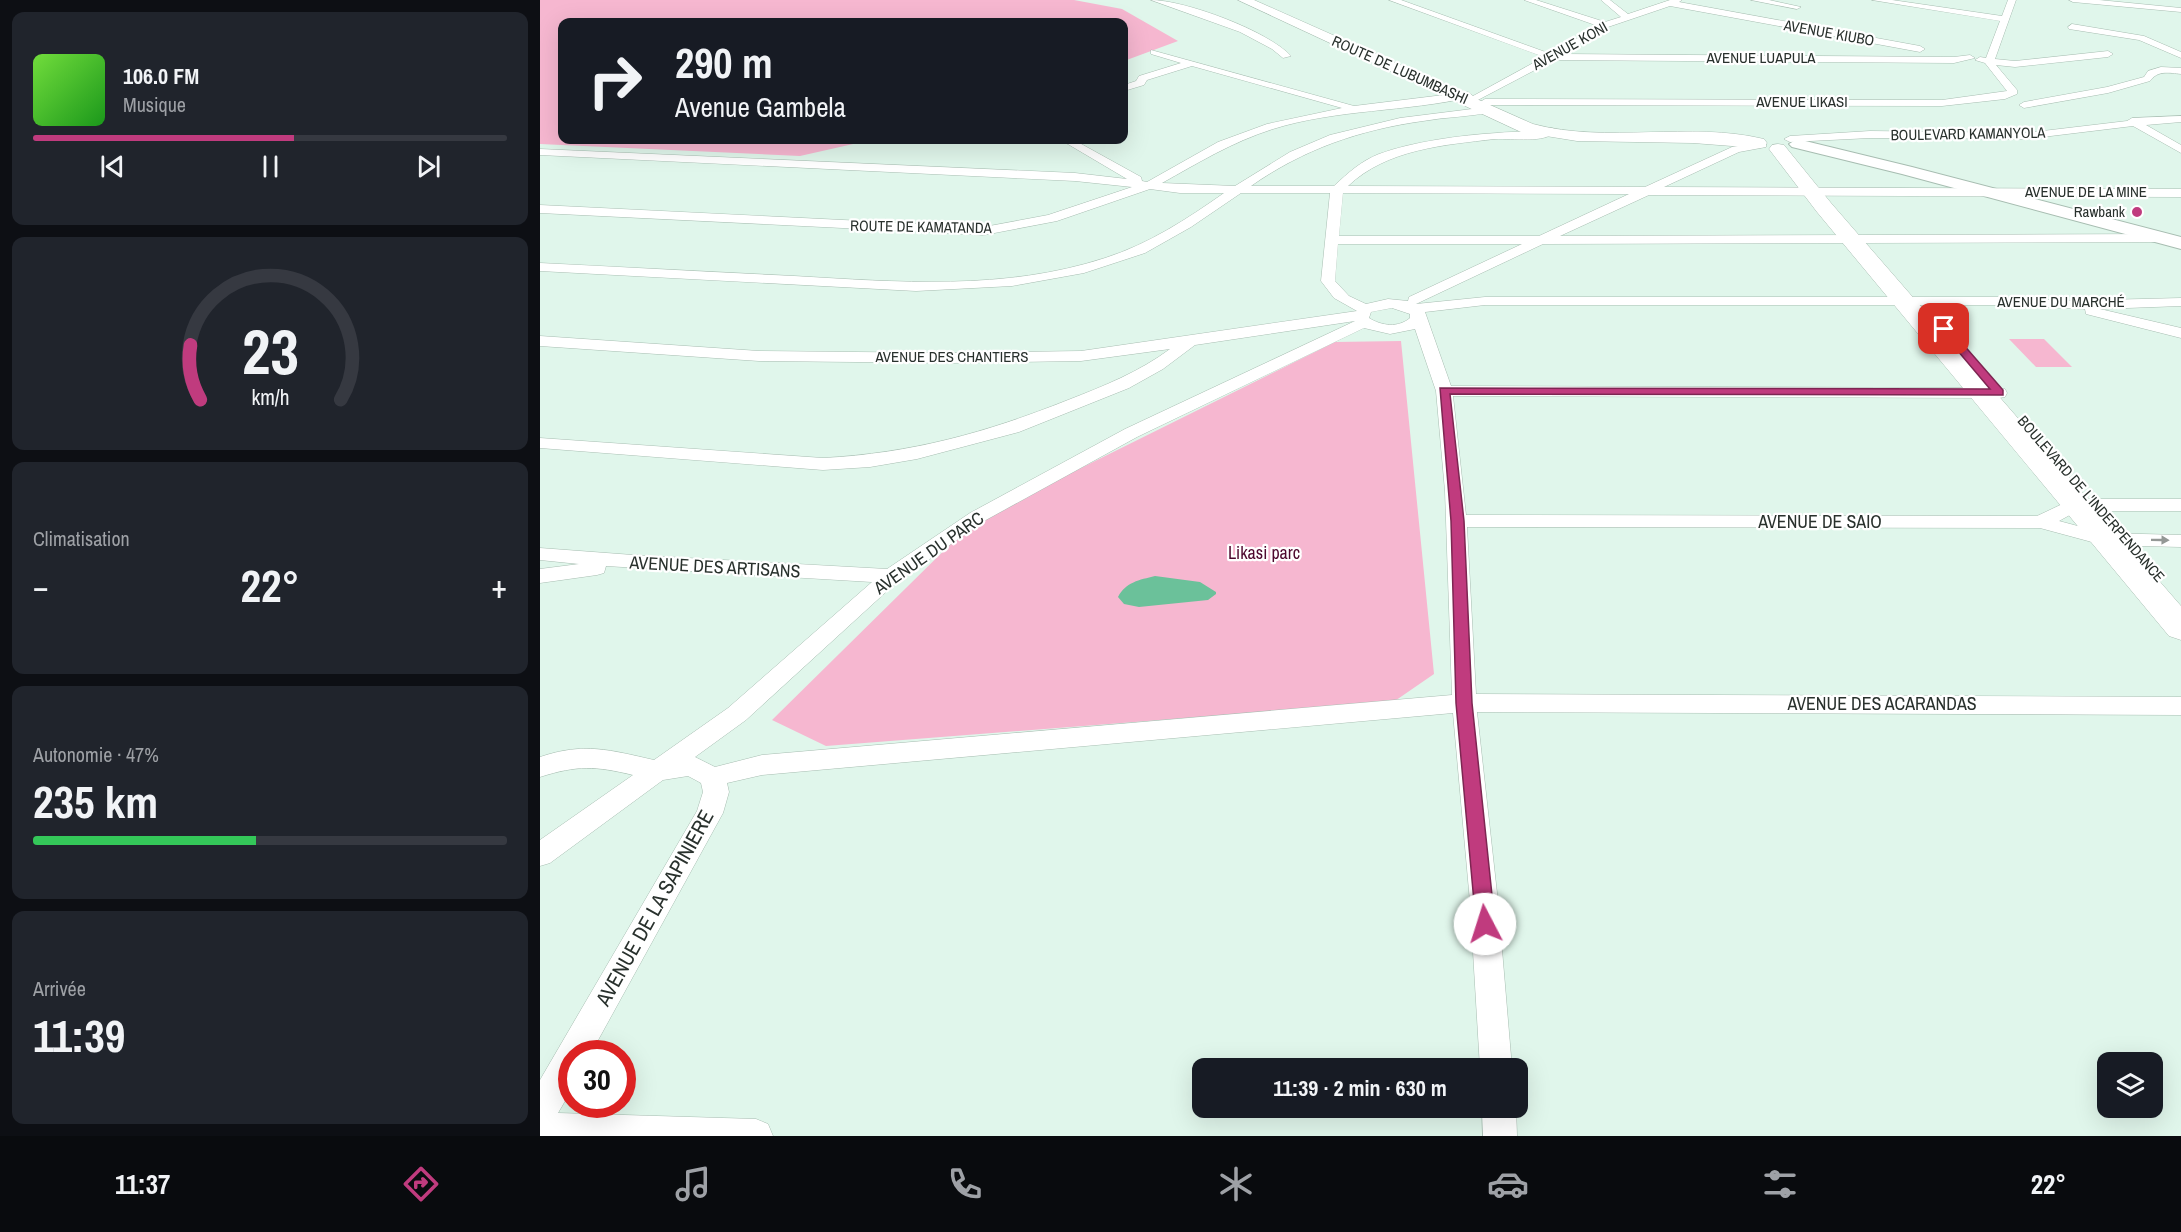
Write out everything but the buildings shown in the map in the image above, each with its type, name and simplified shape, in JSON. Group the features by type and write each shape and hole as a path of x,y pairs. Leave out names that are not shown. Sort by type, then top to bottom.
{"highway":[{"name":"ROUTE DE LUBUMBASHI","path":"1244,0 1554,133"},
{"name":"ROUTE DE LUBUMBASHI","path":"1254,0 1474,100"},
{"path":"1554,133 1721,138 1777,144"},
{"name":"BOULEVARD DE L'INDERPENDANCE","path":"1777,144 2114,539 2181,628"},
{"name":"BOULEVARD DE L'INDERPENDANCE","path":"2114,539 2181,603"}],"main road":[{"path":"1777,144 1990,192 2173,241"}],"street":[{"path":"1155,0 1220,20 1274,45 1286,56"},
{"path":"1393,0 1509,44 1552,57"},
{"path":"1528,0 1605,25"},
{"path":"1605,0 1630,17"},
{"path":"1755,0 1797,7"},
{"path":"1876,0 2005,19"},
{"path":"2012,0 1989,62 2013,92 2011,95 2034,113"},
{"path":"2073,0 2181,10"},
{"name":"AVENUE KONI","path":"1474,100 1605,25 1673,2"},
{"name":"AVENUE KIUBO","path":"1673,2 1989,62 2015,64 2108,54"},
{"path":"2072,27 2141,38 2181,55"},
{"path":"1154,52 1355,109"},
{"name":"AVENUE LUAPULA","path":"1552,57 1954,60 1970,58"},
{"path":"1128,87 1141,83 1142,78 1190,63"},
{"path":"2024,105 2108,90 2147,79 2151,73 2161,70 2181,71"},
{"name":"AVENUE LIKASI","path":"1474,100 1942,103 1977,101 2011,95"},
{"path":"540,267 916,287 959,287 999,283 1082,268 1149,246 1211,209 1273,164 1332,138 1422,118 1474,100"},
{"name":"ROUTE DE KAMATANDA","path":"540,209 984,231 1052,218 1148,186 1222,144 1298,119 1388,104 1474,100"},
{"name":"BOULEVARD KAMANYOLA","path":"1411,309 1457,281 1736,149 1830,136 2004,137 2059,132 2132,121 2181,119"},
{"path":"2132,121 2181,150"},
{"path":"2046,122 2059,132"},
{"path":"1411,309 1415,323 1394,329 1376,328 1341,297 1328,281 1337,190 1357,171 1382,158 1410,149 1496,136 1554,133"},
{"path":"1074,144 1148,186"},
{"name":"AVENUE DE LA MINE","path":"540,152 1075,177 1148,186 1236,190 2181,193"},
{"path":"1332,240 2173,241"},
{"name":"AVENUE DU MARCHÉ","path":"1411,309 1485,301 1998,301 2064,305 2181,302"},
{"path":"2136,302 2152,326"},
{"path":"1363,315 1381,303 1411,309"},
{"path":"2064,305 2181,333"},
{"path":"1411,309 1444,391 1457,521 1464,703 1484,902 1495,1058"},
{"name":"AVENUE DES CHANTIERS","path":"540,341 759,356 950,358 1081,356 1363,315"},
{"name":"AVENUE DU PARC","path":"540,855 737,714 891,576 977,517 1070,465 1363,315"},
{"path":"540,442 823,464 870,461 928,450 1013,428 1123,384 1157,366 1189,341"},
{"path":"1444,391 1989,393"},
{"path":"2041,522 2084,505 2181,505"},
{"name":"AVENUE DE SAIO","path":"1457,521 2041,522 2114,539 2181,541"},
{"name":"AVENUE DES ARTISANS","path":"540,554 633,562 891,576"},
{"path":"540,576 633,562"},
{"name":"AVENUE DES ACARANDAS","path":"713,777 762,765 1464,703 2181,706"},
{"path":"540,767 563,759 598,757 660,771 691,766 713,777"},
{"name":"AVENUE DE LA SAPINIERE","path":"581,1040 710,813 716,792 713,777"},
{"path":"540,1112 558,1082"},
{"path":"1499,1118 1500,1136"},
{"path":"540,1130 756,1136"}],"green space":[{"path":"540,0 1074,0 1122,9 1178,41 1128,60 1128,18 558,18 558,144 853,144 800,156 540,144"},
{"path":"2009,339 2044,339 2072,367 2036,367"},
{"name":"Likasi parc","path":"1401,341 1434,674 1389,705 1312,708 826,746 772,720 974,521 1335,342"}],"shaded area":[{"path":"1155,576 1200,582 1216,594 1208,600 1139,607 1124,604 1118,597 1129,585"}],"place":[{"name":"Rawbank","path":"2137,212"}],"route":[{"path":"1485,924 1464,703 1457,521 1444,391 1999,393 1944,329"}]}
